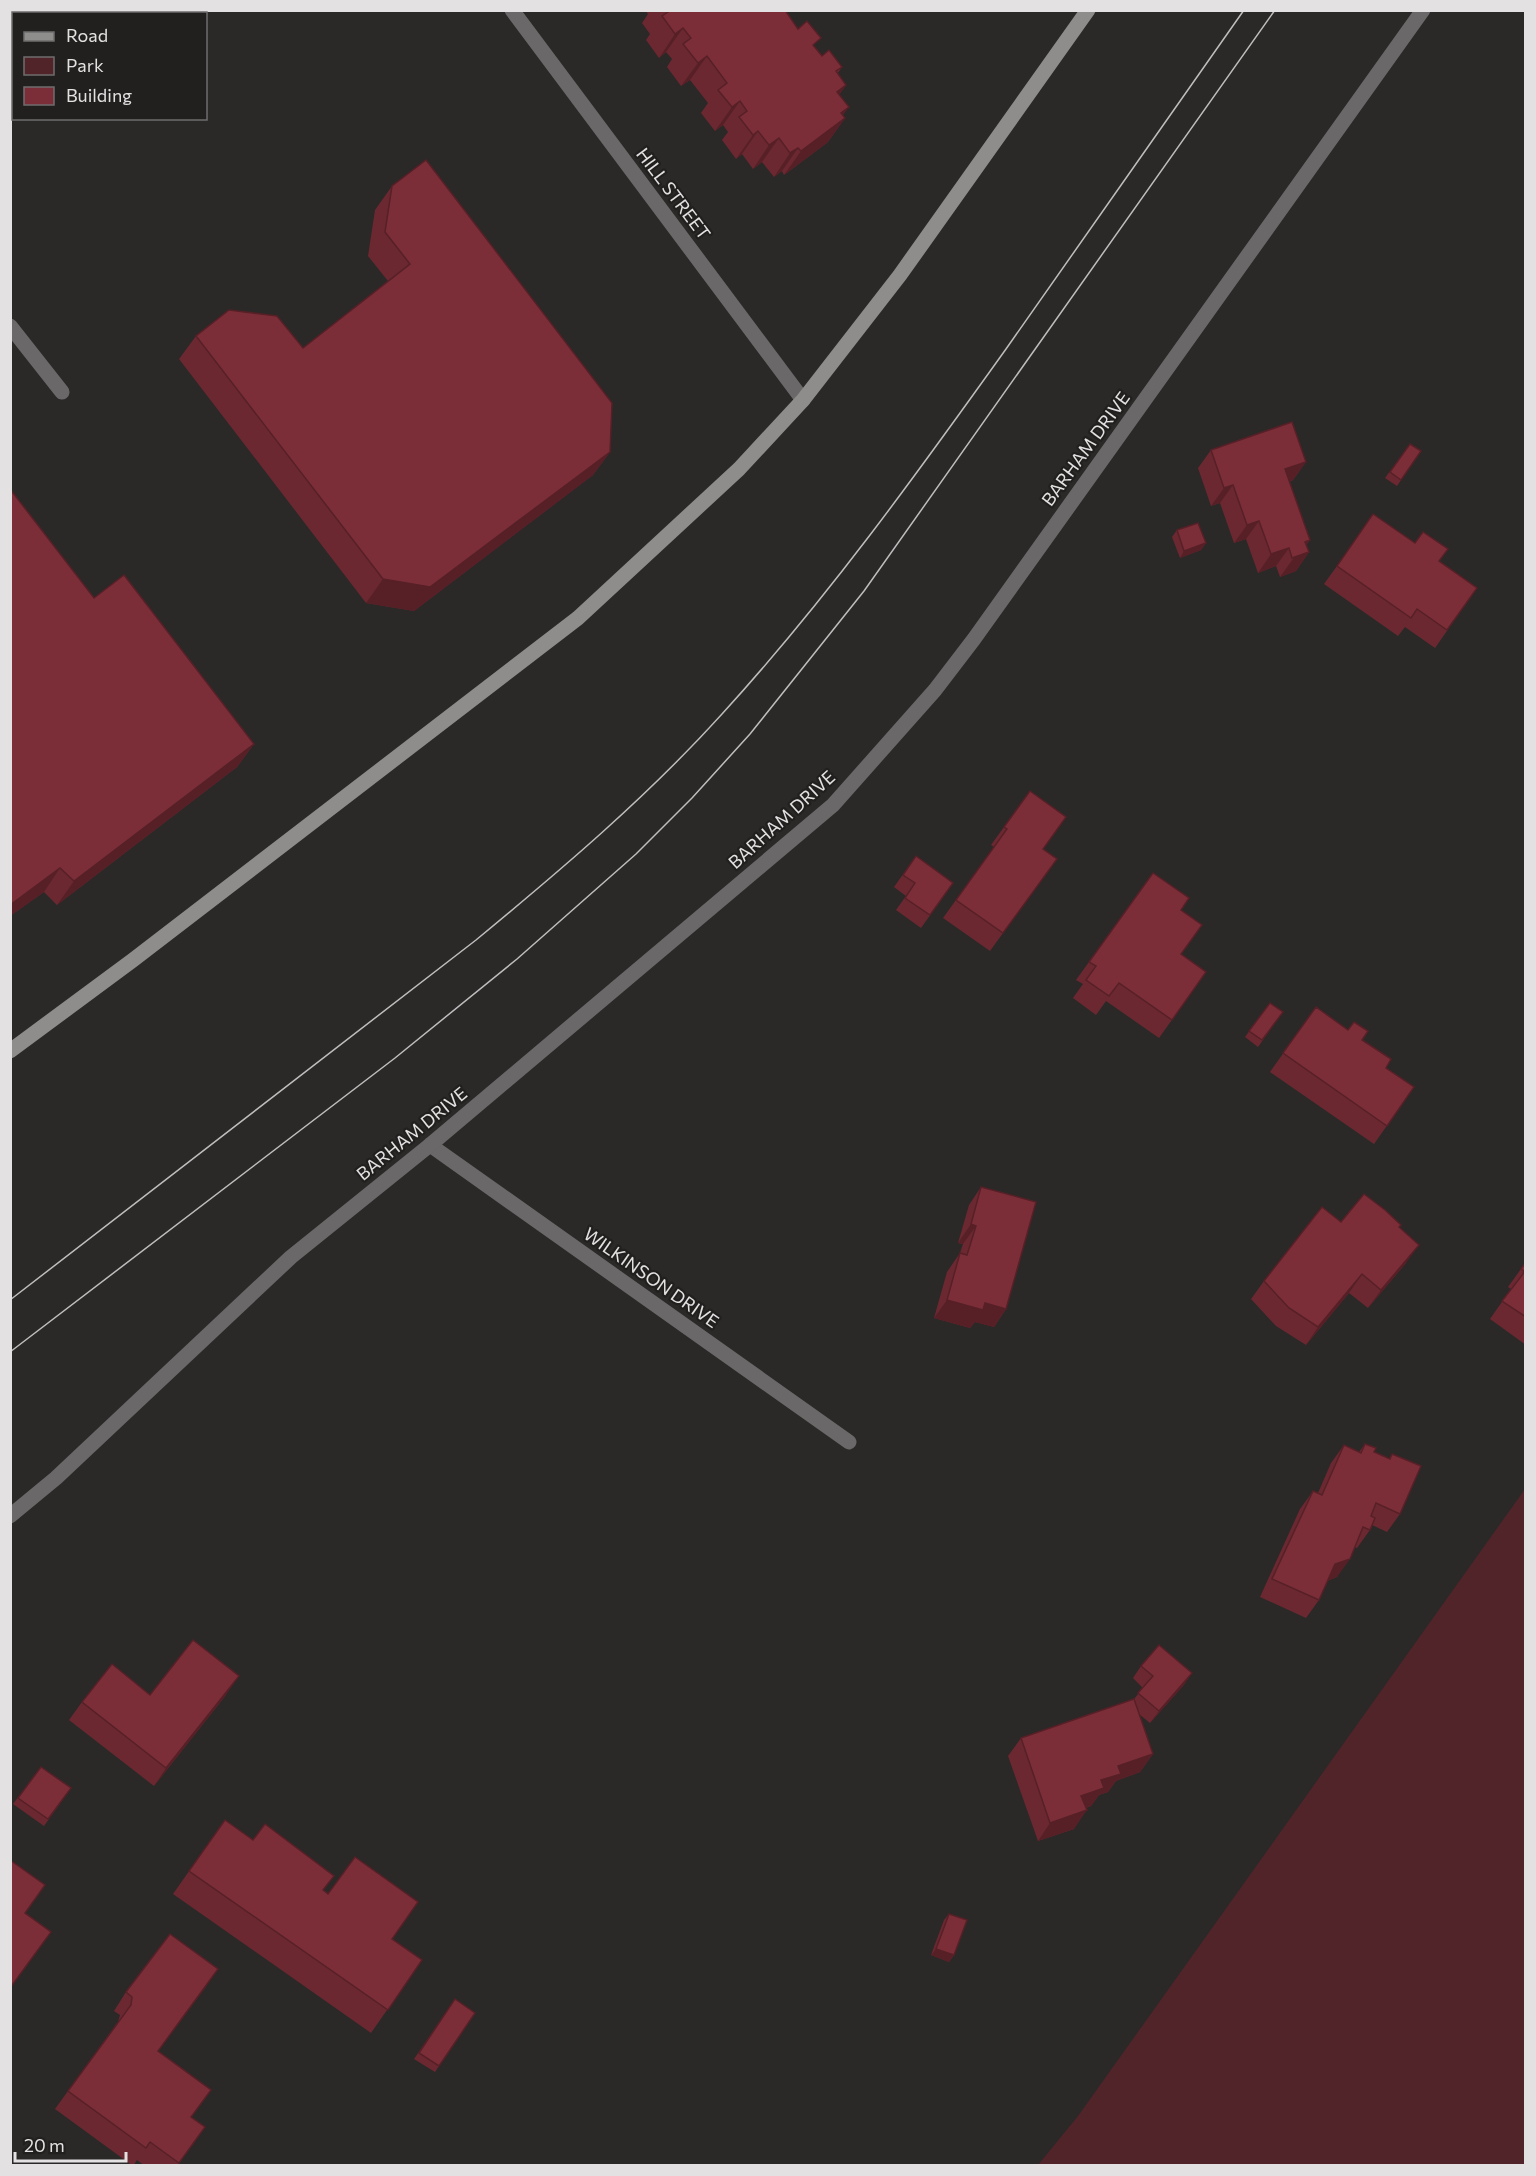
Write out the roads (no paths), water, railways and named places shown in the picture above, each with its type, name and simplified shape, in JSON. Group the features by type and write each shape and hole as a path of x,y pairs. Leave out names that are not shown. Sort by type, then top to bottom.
{"main road":[{"path":"10,1051 142,953 578,618 739,469 803,400 900,275 1088,10"}],"street":[{"name":"HILL STREET","path":"512,10 803,400"},
{"name":"BARHAM DRIVE","path":"10,1516 56,1478 291,1257 430,1145 833,805 935,690 1423,10"},
{"path":"10,326 62,392"},
{"name":"WILKINSON DRIVE","path":"430,1145 849,1442"}],"tram line":[{"path":"10,1300 476,940 603,831 693,745 798,627 904,490 1244,10"},
{"path":"10,1352 395,1058 517,959 636,854 692,798 750,734 864,591 1275,10"}]}
